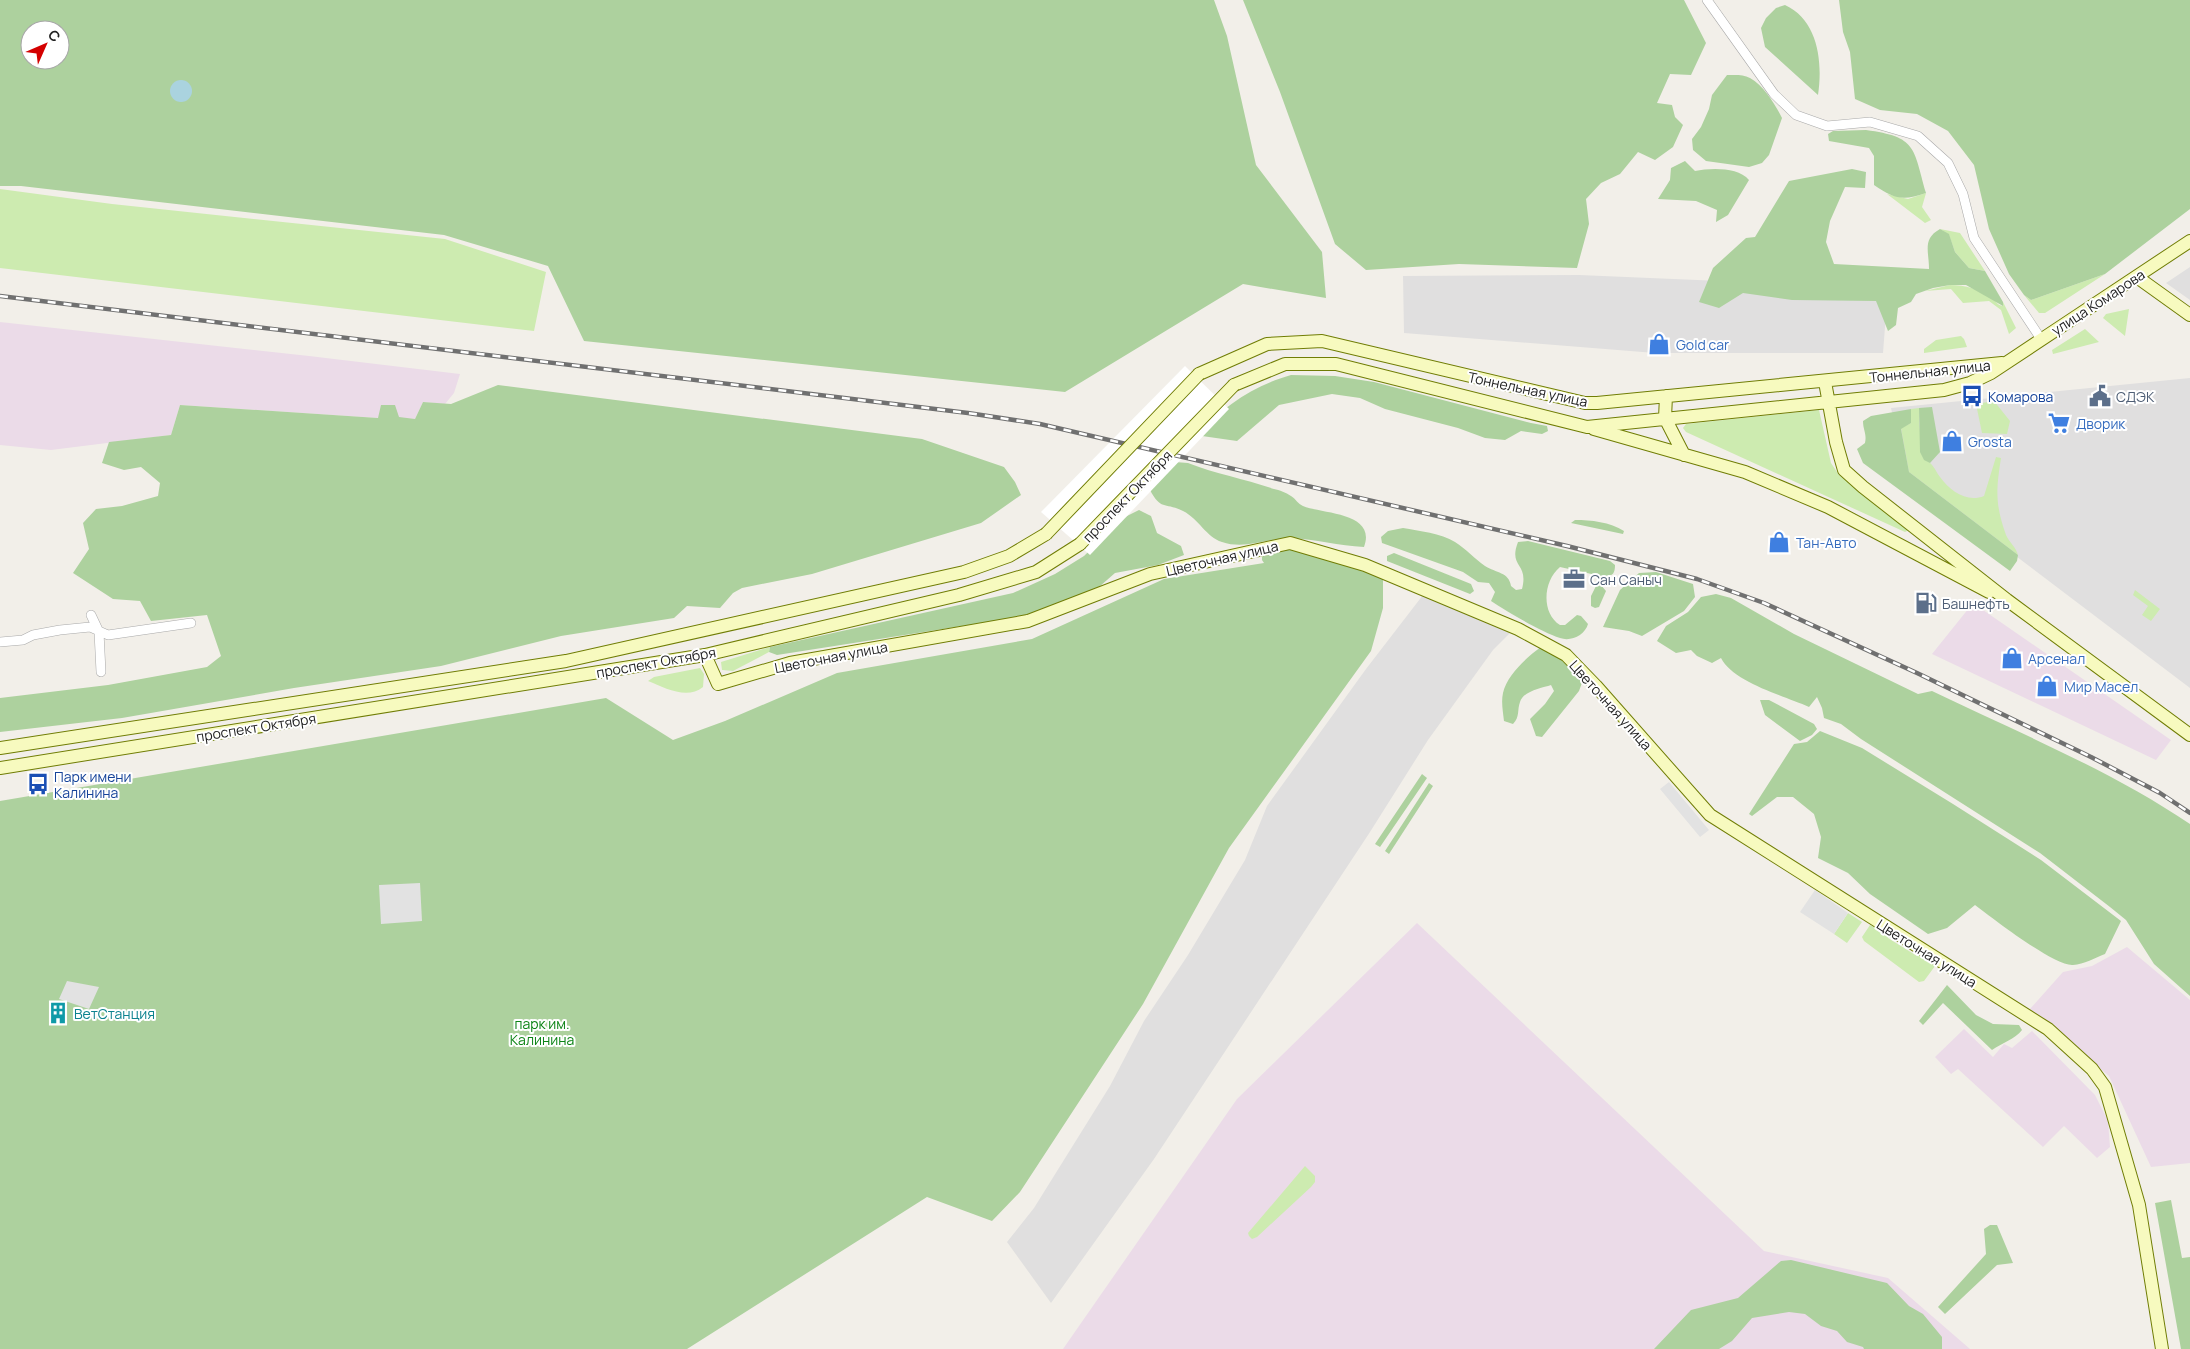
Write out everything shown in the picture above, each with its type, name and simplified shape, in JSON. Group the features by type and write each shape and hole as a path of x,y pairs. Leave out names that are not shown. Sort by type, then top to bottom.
{"main road":[{"name":"улица Комарова","path":"2005,363 2190,241"},
{"path":"2137,277 2190,315"},
{"name":"Тоннельная улица","path":"1199,374 1267,344 1322,341 1585,403 1825,382 2005,363"},
{"name":"Тоннельная улица","path":"1234,385 1285,364 1336,364 1587,427 1944,390 1970,383 2005,363"},
{"name":"проспект Октября","path":"0,748 566,661 964,572 1009,556 1046,534 1199,374"},
{"path":"1825,382 1836,442 1844,470 1863,487 2008,600 2190,735"},
{"name":"проспект Октября","path":"0,768 704,655 968,593 1036,572 1080,544 1234,385"},
{"path":"1666,396 1666,418 1684,455"},
{"path":"1587,427 1745,472 1828,507 1976,587 2008,600"},
{"name":"Цветочная улица","path":"704,655 718,684 790,663 1028,622 1150,574 1290,543 1365,565 1518,629 1566,655 1596,686 1710,815 2048,1029 2092,1068 2105,1087 2139,1205 2162,1349"}],"street":[{"path":"1707,0 1774,94 1796,115 1827,126 1870,122 1918,136 1948,163 1963,194 1974,238 2041,339"},
{"path":"91,615 99,632 101,672"},
{"path":"0,642 23,640 33,635 60,630 90,627 108,635 191,623"}],"shaded area":[{"path":"2190,267 2190,300 2166,283"},
{"path":"1579,275 1888,288 1883,353 1655,353 1404,333 1403,276"},
{"path":"0,322 460,374 454,393 445,404 423,402 415,419 180,405 171,435 51,450 0,445"},
{"path":"2190,378 2190,688 1905,472 1891,408"},
{"path":"1423,595 1511,632 1493,650 1428,740 1370,832 1154,1159 1051,1303 1007,1242 1034,1208 1110,1086 1144,1021 1188,955 1245,860 1267,806 1366,669"},
{"path":"1973,603 2171,740 2156,760 1932,654"},
{"path":"1669,782 1709,830 1700,837 1660,789"},
{"path":"420,883 422,921 381,924 379,885"},
{"path":"1815,890 1848,913 1834,934 1800,912"},
{"path":"1417,923 1764,1251 1888,1278 1970,1349 1063,1349 1237,1099"},
{"path":"2127,947 2190,1000 2190,1163 2151,1167 2109,1076 2030,1009 2063,972 2092,966"},
{"path":"67,981 99,987 89,1009 59,999"},
{"path":"1964,1029 1993,1057 2004,1044 2012,1048 2032,1031 2095,1095 2108,1121 2110,1147 2097,1158 2064,1126 2043,1147 1958,1069 1951,1074 1935,1057"}],"green space":[{"path":"0,0 1214,0 1227,36 1256,165 1322,252 1326,298 1243,284 1065,392 584,341 548,266 444,235 21,186 0,186"},
{"path":"1243,0 1684,0 1706,43 1691,75 1670,74 1657,103 1672,105 1675,117 1683,125 1673,147 1655,160 1638,152 1620,174 1601,183 1586,199 1589,224 1577,268 1459,264 1366,270 1335,244 1280,92"},
{"path":"1839,0 2190,0 2190,209 2105,274 2031,300 2024,295 2009,274 1989,229 1974,165 1948,131 1917,114 1880,110 1855,99 1850,52 1843,32"},
{"path":"1785,5 1805,21 1816,43 1820,69 1818,95 1765,47 1761,28 1766,18 1776,8"},
{"path":"1727,75 1744,76 1755,81 1769,96 1782,118 1769,155 1762,163 1749,167 1706,161 1693,150 1692,139 1701,127 1709,109 1712,95"},
{"path":"1866,130 1895,136 1910,147 1915,155 1926,193 1905,198 1887,193 1874,185 1874,156 1869,148 1829,141 1828,134 1833,131"},
{"path":"1685,161 1695,171 1716,169 1731,171 1749,180 1728,215 1716,222 1717,210 1696,201 1658,199 1670,180 1671,168"},
{"path":"1852,169 1866,172 1865,188 1845,187 1830,221 1826,242 1834,264 1929,269 1929,241 1934,233 1940,229 1949,234 1955,252 1969,268 1985,271 2003,302 2003,306 1966,285 1933,288 1916,294 1911,302 1898,308 1896,325 1888,331 1876,301 1792,300 1743,293 1719,308 1699,302 1713,268 1746,238 1755,237 1789,181"},
{"path":"0,189 112,204 445,239 546,272 534,331 0,268"},
{"path":"1926,193 1922,207 1931,220 1925,223 1887,194 1908,199"},
{"path":"1940,229 1960,233 1985,271 1969,268 1955,252 1949,235"},
{"path":"2105,274 2045,313 2039,313 2024,295 2031,300"},
{"path":"1950,285 1978,290 2003,306 2003,302 2016,328 2009,334 2001,310 1989,301 1963,303 1951,289 1925,291"},
{"path":"2129,309 2125,336 2103,318 2106,314"},
{"path":"2085,329 2099,342 2053,354 2052,350"},
{"path":"1961,336 1967,347 1924,353 1924,349 1936,340"},
{"path":"1291,375 1335,376 1374,382 1547,426 1548,431 1542,434 1521,431 1505,440 1485,438 1458,428 1385,409 1360,398 1332,394 1279,405 1237,441 1195,435 1228,406 1239,399 1263,385"},
{"path":"498,385 922,439 1004,467 1015,482 1021,495 981,523 812,574 742,588 733,593 720,608 687,606 674,618 561,636 441,666 294,688 122,718 0,732 0,698 108,685 207,667 221,656 207,615 151,621 140,601 113,599 73,573 89,549 83,523 96,509 122,506 158,496 160,483 141,467 124,470 102,463 109,442 171,435 180,405 378,418 381,405 395,405 399,417 415,419 423,402 451,404"},
{"path":"1994,401 2010,421 2007,434 1982,433 1976,404"},
{"path":"1932,407 1940,452 1930,463 1924,460 1920,452 1919,408"},
{"path":"1919,408 1919,424 1924,459 1932,465 1944,482 1954,491 1971,498 1984,496 1996,457 2001,458 1997,488 1998,505 2006,535 2018,555 1909,472 1901,428 1911,423 1911,409"},
{"path":"1911,409 1911,423 1901,429 1909,472 2018,555 2017,561 2010,571 1863,463 1857,449 1865,443 1866,437 1863,421 1871,416"},
{"path":"1819,410 1831,463 1839,475 1908,528 1907,531 1905,532 1686,432 1683,428 1686,424"},
{"path":"1175,462 1188,463 1278,490 1289,495 1303,506 1346,516 1363,527 1366,536 1364,547 1291,538 1239,545 1216,540 1189,514 1157,501 1150,490"},
{"path":"1139,510 1151,516 1157,533 1181,546 1184,555 1158,565 1115,573 1099,587 1032,615 777,655 769,652 770,647 1013,593 1055,574 1084,556 1123,518"},
{"path":"1575,520 1600,522 1613,525 1624,531 1623,534 1571,523"},
{"path":"1403,528 1437,534 1455,542 1485,566 1505,575 1510,581 1511,586 1516,590 1522,589 1523,580 1523,574 1515,557 1518,542 1528,541 1610,561 1615,565 1615,570 1612,575 1605,577 1560,567 1554,573 1550,580 1546,597 1547,605 1554,620 1560,625 1565,625 1577,615 1581,616 1588,624 1577,637 1564,639 1534,627 1491,601 1495,592 1489,583 1478,582 1463,572 1382,543 1381,537 1388,531"},
{"name":"парк им. Калинина","path":"1292,549 1383,576 1383,608 1371,651 1229,848 1143,1004 1020,1192 992,1221 927,1197 687,1349 0,1349 0,801 606,698 673,740 725,721 837,673 1032,639 1164,579 1264,563 1262,554"},
{"path":"1394,553 1471,584 1474,591 1470,594 1387,561 1387,556"},
{"path":"1656,572 1693,584 1695,597 1684,611 1642,636 1629,631 1603,627 1620,590 1639,573"},
{"path":"1597,584 1600,584 1606,591 1599,607 1595,608 1591,606 1591,596"},
{"path":"2135,590 2160,609 2151,621 2142,615 2148,606 2133,595"},
{"path":"1716,594 1731,598 1794,634 1918,694 1932,691 2064,753 2128,786 2190,824 2190,996 2154,964 2126,920 2110,907 2040,853 1861,739 1841,724 1824,718 1817,697 1809,707 1748,681 1727,667 1721,658 1712,663 1697,656 1691,650 1676,653 1657,641 1666,626 1688,612 1701,597"},
{"path":"770,647 769,652 733,671 722,670 721,662"},
{"path":"1541,647 1566,661 1583,680 1579,691 1542,737 1536,736 1530,719 1545,704 1554,691 1551,685 1533,690 1522,698 1518,716 1513,724 1504,721 1502,703 1505,686 1513,673"},
{"path":"700,668 704,674 703,687 690,693 662,687 648,681 654,677"},
{"path":"1760,700 1769,700 1814,724 1817,729 1812,735 1800,741 1765,715"},
{"path":"1820,731 1862,748 1953,804 2041,860 2121,921 2105,954 2073,965 2064,963 2038,950 1975,905 1947,928 1928,934 1870,894 1848,873 1818,858 1821,837 1814,814 1793,797 1777,797 1752,816 1749,814 1794,744 1807,742"},
{"path":"1422,774 1427,778 1380,847 1375,844"},
{"path":"1429,783 1433,786 1389,854 1385,851"},
{"path":"1848,913 1862,922 1847,943 1834,934"},
{"path":"1870,925 1887,934 1888,938 1917,956 1922,954 1933,962 1935,966 1924,981 1919,982 1864,941 1862,937"},
{"path":"1947,985 1976,1015 1993,1024 2019,1025 2022,1030 1992,1050 1943,1003 1923,1025 1919,1021"},
{"path":"1305,1166 1315,1176 1315,1182 1257,1237 1252,1239 1248,1233"},
{"path":"2171,1200 2182,1258 2190,1257 2190,1349 2181,1349 2155,1203"},
{"path":"1990,1225 1997,1225 2013,1263 1997,1265 1945,1314 1938,1307 1986,1254 1984,1229"},
{"path":"1791,1260 1887,1283 1909,1306 1923,1314 1942,1337 1942,1349 1864,1349 1847,1342 1837,1331 1821,1326 1805,1314 1789,1312 1752,1318 1732,1341 1719,1349 1654,1349 1691,1310 1738,1298 1781,1261"}],"water":[{"path":"181,80 189,83 192,91 189,99 181,102 173,99 170,91 173,83"}],"pier":[{"path":"1185,366 1229,409 1090,555 1041,512"}],"railway":[{"path":"0,296 968,413 1040,424 1567,546 1697,579 1764,603 1917,673 2091,757 2160,793 2190,813"}],"place":[{"name":"Gold car","path":"1659,344"},
{"name":"Комарова","path":"1972,396"},
{"name":"СДЭК","path":"2100,396"},
{"name":"Дворик","path":"2059,423"},
{"name":"Grosta","path":"1952,441"},
{"name":"Тан-Авто","path":"1779,542"},
{"name":"Сан Саныч","path":"1574,579"},
{"name":"Башнефть","path":"1926,603"},
{"name":"Арсенал","path":"2012,658"},
{"name":"Мир Масел","path":"2047,686"},
{"name":"Парк имени Калинина","path":"38,784"},
{"name":"ВетСтанция","path":"58,1013"}]}
